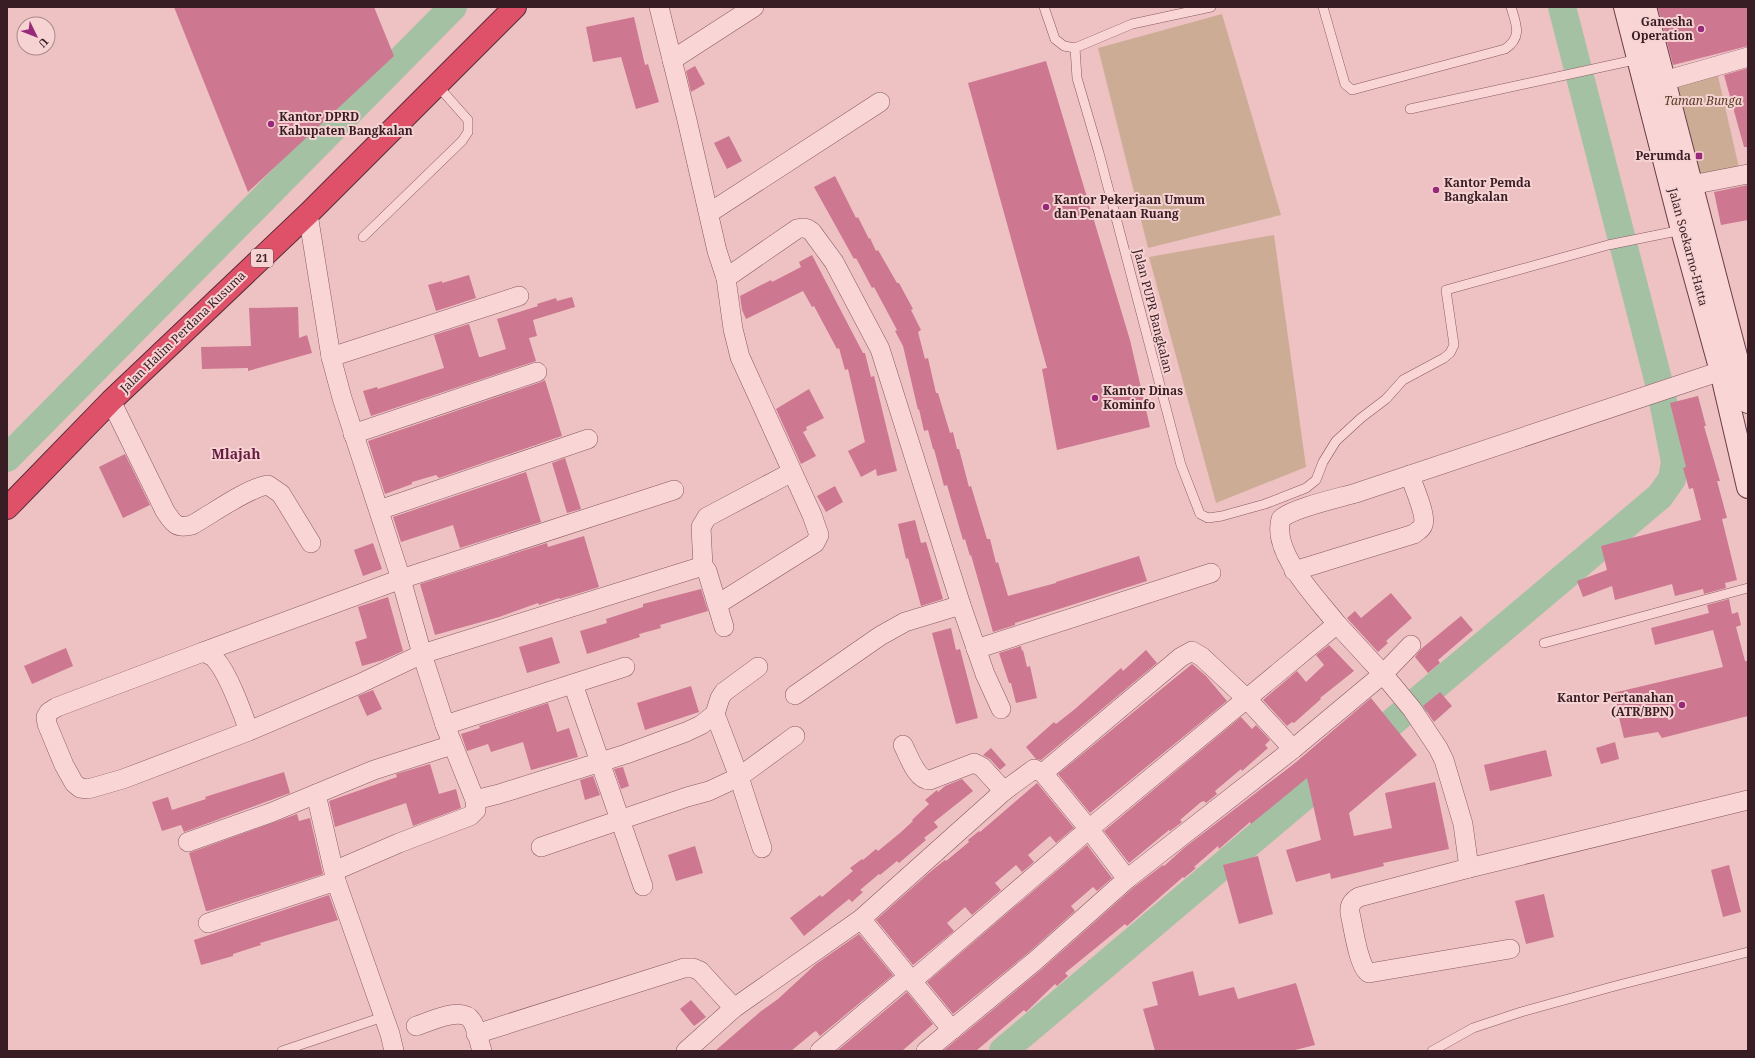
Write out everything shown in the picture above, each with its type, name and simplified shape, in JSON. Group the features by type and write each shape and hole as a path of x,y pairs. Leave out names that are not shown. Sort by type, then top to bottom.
{"highway":[{"name":"Jalan Halim Perdana Kusuma","path":"7,508 111,401 308,214 515,7"}],"main road":[{"name":"Jalan Soekarno-Hatta","path":"1625,7 1682,230 1745,456 1748,488"},
{"name":"Jalan Soekarno-Hatta","path":"1645,7 1747,391"}],"street":[{"path":"659,7 717,251 726,278 732,329 740,358 819,532 818,541 718,604"},
{"path":"672,60 754,7"},
{"path":"1664,81 1748,57"},
{"path":"708,213 880,102"},
{"path":"1692,185 1748,174"},
{"path":"208,923 335,876 399,843 470,816 476,810 475,800 444,725 422,654 402,579 353,434 331,357 308,214"},
{"path":"726,278 797,229 805,228 812,232 834,262 880,349 961,605 976,649 1001,709"},
{"path":"331,357 519,296"},
{"path":"1469,868 1463,824 1444,760 1438,748 1409,706 1383,674 1337,624 1294,570 1287,557 1279,530 1279,524 1284,516 1722,371"},
{"path":"353,434 537,372"},
{"path":"111,401 165,511 176,525 183,528 192,525 250,491 261,486 268,485 275,488 282,494 311,543"},
{"path":"379,510 588,439"},
{"path":"724,627 707,571 703,566 701,527 707,517 792,472"},
{"path":"1294,570 1402,538 1419,530 1423,525 1424,517 1410,475"},
{"path":"674,490 402,579 203,652 57,707 49,712 46,717 46,724 64,765 74,783 80,788 88,789 104,786 249,732 359,684 422,654 703,566"},
{"path":"976,649 1211,573"},
{"path":"795,694 880,636 905,622 961,605"},
{"path":"820,1051 899,984 903,981 912,981 1089,829 1337,624"},
{"path":"926,1051 1035,960 1127,879 1293,749 1383,674 1411,645"},
{"path":"1043,773 1181,657 1192,651 1202,657 1247,699 1293,749"},
{"path":"203,652 210,654 223,671 249,732"},
{"path":"475,800 499,794 598,762 686,732 701,725 715,714 720,698 724,692 758,667"},
{"path":"444,725 625,668"},
{"path":"573,684 598,762 643,886"},
{"path":"715,714 740,777 762,848"},
{"path":"541,847 687,797 710,791 740,777 795,736"},
{"path":"188,842 270,813 374,770 452,745"},
{"path":"903,745 919,774 926,780 930,780 974,763 982,767 1004,791"},
{"path":"686,1051 734,1008 861,919 1004,791 1034,768 1043,773 1089,829 1127,879"},
{"path":"316,794 335,876 394,1051"},
{"path":"1510,949 1372,973 1366,972 1362,964 1349,910 1354,900 1469,868 1748,800"},
{"path":"861,919 952,1030"},
{"path":"416,1026 453,1014 464,1014 472,1021 479,1042 684,968 694,968 700,971 734,1008"}],"lane":[{"path":"1044,7 1055,39 1064,46 1075,48 1132,24 1210,7"},
{"path":"1323,7 1345,84 1352,90 1505,49 1513,43 1517,34 1511,7"},
{"name":"Jalan PUPR Bangkalan","path":"1075,48 1077,78 1099,153 1181,465 1200,514 1208,518 1222,516 1265,504 1306,488 1312,484 1316,480 1323,462 1336,441 1361,418 1386,399 1402,380 1444,358 1450,353 1454,345 1446,290 1608,245 1682,230"},
{"path":"1410,109 1639,59"},
{"path":"363,237 462,141 468,132 470,126 468,120 437,85"},
{"path":"1544,644 1748,588"},
{"path":"1432,1051 1473,1028 1521,1012 1748,952"},
{"path":"282,1051 383,1017"}],"green space":[{"path":"1222,14 1281,215 1148,248 1098,48"},
{"name":"Taman Bunga","path":"1718,76 1740,172 1702,181 1678,85"},
{"path":"1274,235 1306,467 1216,503 1149,257"}],"building":[{"name":"Kantor DPRD Kabupaten Bangkalan","path":"174,7 374,7 394,56 248,192"},
{"name":"Ganesha Operation","path":"1748,7 1748,46 1673,65 1658,8"},
{"path":"634,17 645,65 648,64 659,102 636,109 621,57 593,62 586,27"},
{"name":"Kantor Pekerjaan Umum dan Penataan Ruang","path":"1046,61 1130,340 1150,427 1057,450 1042,369 1047,368 968,83"},
{"path":"695,66 705,84 691,92 686,71"},
{"path":"1748,68 1748,147 1744,147 1724,75"},
{"path":"729,136 742,161 727,169 714,143"},
{"path":"835,176 856,218 858,217 876,251 878,250 897,283 899,283 913,309 911,310 921,330 918,332 925,359 928,358 936,393 938,393 950,433 953,432 969,487 971,486 987,539 990,539 996,563 998,562 1008,596 1056,583 1139,556 1147,581 1015,623 1015,625 993,632 971,555 970,556 965,539 963,540 947,485 944,486 928,430 924,431 903,346 895,331 897,330 874,287 872,288 856,258 854,259 814,187"},
{"path":"1748,185 1748,220 1721,225 1714,192"},
{"path":"812,255 863,353 865,353 871,377 874,376 897,471 877,476 876,469 861,477 848,451 865,442 848,369 845,370 839,348 837,349 814,306 812,307 803,291 746,319 742,310 740,296 801,267 799,262"},
{"path":"469,275 476,298 436,311 428,285 442,281 442,283"},
{"path":"572,297 575,307 533,320 537,336 529,338 536,361 371,416 363,391 377,387 378,389 444,368 434,335 469,324 479,357 481,357 506,349 497,319 538,306 537,304 556,298 557,301"},
{"path":"298,307 299,338 307,335 312,353 248,371 248,368 202,369 201,347 251,346 249,308"},
{"path":"545,380 562,436 439,478 436,475 412,482 412,484 385,494 368,441"},
{"path":"809,389 824,418 806,427 807,430 803,432 816,456 801,464 776,409"},
{"path":"1698,396 1706,426 1704,426 1720,481 1717,481 1727,518 1722,519 1737,580 1725,583 1726,588 1704,594 1703,589 1675,596 1672,584 1615,600 1612,586 1583,597 1577,581 1607,570 1601,546 1701,520 1693,488 1689,489 1683,468 1686,467 1670,403"},
{"path":"125,454 150,505 123,518 99,467"},
{"path":"565,458 581,509 567,513 552,463"},
{"path":"526,472 541,522 460,548 453,525 401,542 393,517"},
{"path":"835,486 843,502 826,512 817,496"},
{"path":"915,520 921,543 926,542 943,599 921,606 908,558 906,559 898,524"},
{"path":"584,536 599,587 539,605 538,603 499,617 435,635 420,584 547,543 548,547"},
{"path":"373,543 382,569 363,576 354,550"},
{"path":"701,589 708,611 660,625 661,628 639,634 640,637 587,654 580,631 607,623 606,619 643,607 643,604"},
{"path":"1391,593 1412,618 1386,641 1388,643 1378,652 1347,618 1355,611 1361,618"},
{"path":"388,597 403,651 383,660 362,666 355,642 367,638 358,607"},
{"name":"Kantor Pertanahan (ATR/BPN)","path":"1729,599 1732,614 1738,612 1741,625 1736,627 1745,661 1748,661 1748,716 1662,738 1658,732 1624,738 1613,693 1723,667 1713,630 1655,645 1651,628 1709,613 1707,605"},
{"path":"1461,616 1473,630 1438,660 1440,663 1428,673 1415,657 1421,649"},
{"path":"951,628 956,650 960,649 978,718 956,724 932,633"},
{"path":"552,637 560,663 527,673 519,647"},
{"path":"1329,645 1354,671 1320,698 1321,699 1294,723 1292,722 1287,726 1263,700 1297,671 1306,682 1324,665 1316,655"},
{"path":"1021,646 1027,667 1030,666 1037,698 1016,703 1011,683 1009,683 999,653"},
{"path":"66,648 73,666 32,684 24,666"},
{"path":"1146,650 1157,663 1041,760 1036,759 1026,747 1054,722 1056,724 1075,709 1121,668 1123,671"},
{"path":"1192,664 1206,676 1227,701 1090,813 1058,774"},
{"path":"691,686 699,712 645,730 637,703"},
{"path":"373,690 382,709 367,716 358,696"},
{"path":"1440,692 1452,706 1434,722 1423,706"},
{"path":"1371,698 1417,755 1349,813 1354,836 1392,828 1385,793 1435,782 1449,849 1383,863 1384,866 1331,879 1330,873 1296,882 1286,850 1321,840 1307,778 1251,824 1250,822 1219,849 1218,846 1194,867 1196,868 1184,878 1183,877 1127,926 1125,924 1065,973 1068,976 1057,986 1055,984 1026,1012 1024,1010 976,1051 943,1051 1042,969 1134,887 1163,865 1164,866 1184,848 1295,763"},
{"path":"548,703 557,732 569,728 578,757 531,770 523,742 491,752 488,744 467,751 461,734 480,728 479,726"},
{"path":"1241,717 1252,729 1256,725 1270,740 1265,745 1268,748 1242,771 1241,769 1215,791 1217,794 1206,803 1204,801 1201,802 1180,820 1182,822 1170,831 1169,830 1129,863 1104,831"},
{"path":"1615,742 1619,759 1601,764 1596,748"},
{"path":"991,748 1006,765 1000,770 990,759 983,755"},
{"path":"1546,750 1552,776 1490,791 1484,765"},
{"path":"430,764 439,794 456,789 461,808 413,826 406,803 335,827 329,801 397,777 396,774"},
{"path":"623,767 629,786 621,789 614,769"},
{"path":"284,772 290,793 184,832 181,825 162,831 152,802 168,797 172,810 206,799 205,797"},
{"path":"593,776 600,795 585,800 580,780"},
{"path":"962,779 973,791 934,822 938,827 924,838 926,840 899,863 897,861 880,875 879,874 860,890 863,892 852,902 849,899 804,936 790,918 820,895 822,897 853,871 850,868 862,859 863,860 876,849 878,851 900,833 929,804 925,800 937,790 938,792 945,786"},
{"path":"1037,783 1074,828 1056,843 1050,836 1028,855 1034,862 1022,872 1016,865 995,883 1001,890 972,915 965,907 947,923 954,931 913,965 876,920 930,872 969,842 968,840 979,831 980,832"},
{"path":"297,814 299,821 310,818 323,874 206,911 189,853"},
{"path":"1087,845 1112,878 1097,891 1093,887 1071,906 1075,911 1028,953 953,1014 927,982"},
{"path":"695,846 703,873 676,881 668,855"},
{"path":"1258,856 1273,914 1239,924 1223,865"},
{"path":"1729,865 1741,912 1723,917 1711,870"},
{"path":"1544,894 1554,937 1526,944 1515,901"},
{"path":"329,895 338,920 260,943 261,945 233,954 233,956 201,965 194,940"},
{"path":"859,934 893,975 820,1036 816,1031 814,1032 791,1051 715,1051 760,1012 778,999 816,964"},
{"path":"1193,971 1199,996 1234,987 1238,999 1296,983 1315,1045 1291,1051 1155,1051 1143,1009 1158,1005 1152,982"},
{"path":"907,992 933,1024 902,1051 837,1051"},
{"path":"691,1000 706,1017 694,1026 680,1009"}],"waterway":[{"path":"7,458 453,7"},
{"path":"1003,1051 1660,496 1672,479 1675,462 1661,391 1562,7"}],"place":[{"name":"Ganesha Operation","path":"1701,29"},
{"name":"Kantor DPRD Kabupaten Bangkalan","path":"271,124"},
{"name":"Perumda","path":"1699,156"},
{"name":"Kantor Pemda Bangkalan","path":"1436,190"},
{"name":"Kantor Pekerjaan Umum dan Penataan Ruang","path":"1046,207"},
{"name":"Kantor Dinas Kominfo","path":"1095,398"},
{"name":"Kantor Pertanahan (ATR/BPN)","path":"1682,705"}],"district":[{"name":"Mlajah","path":"236,454"}]}
